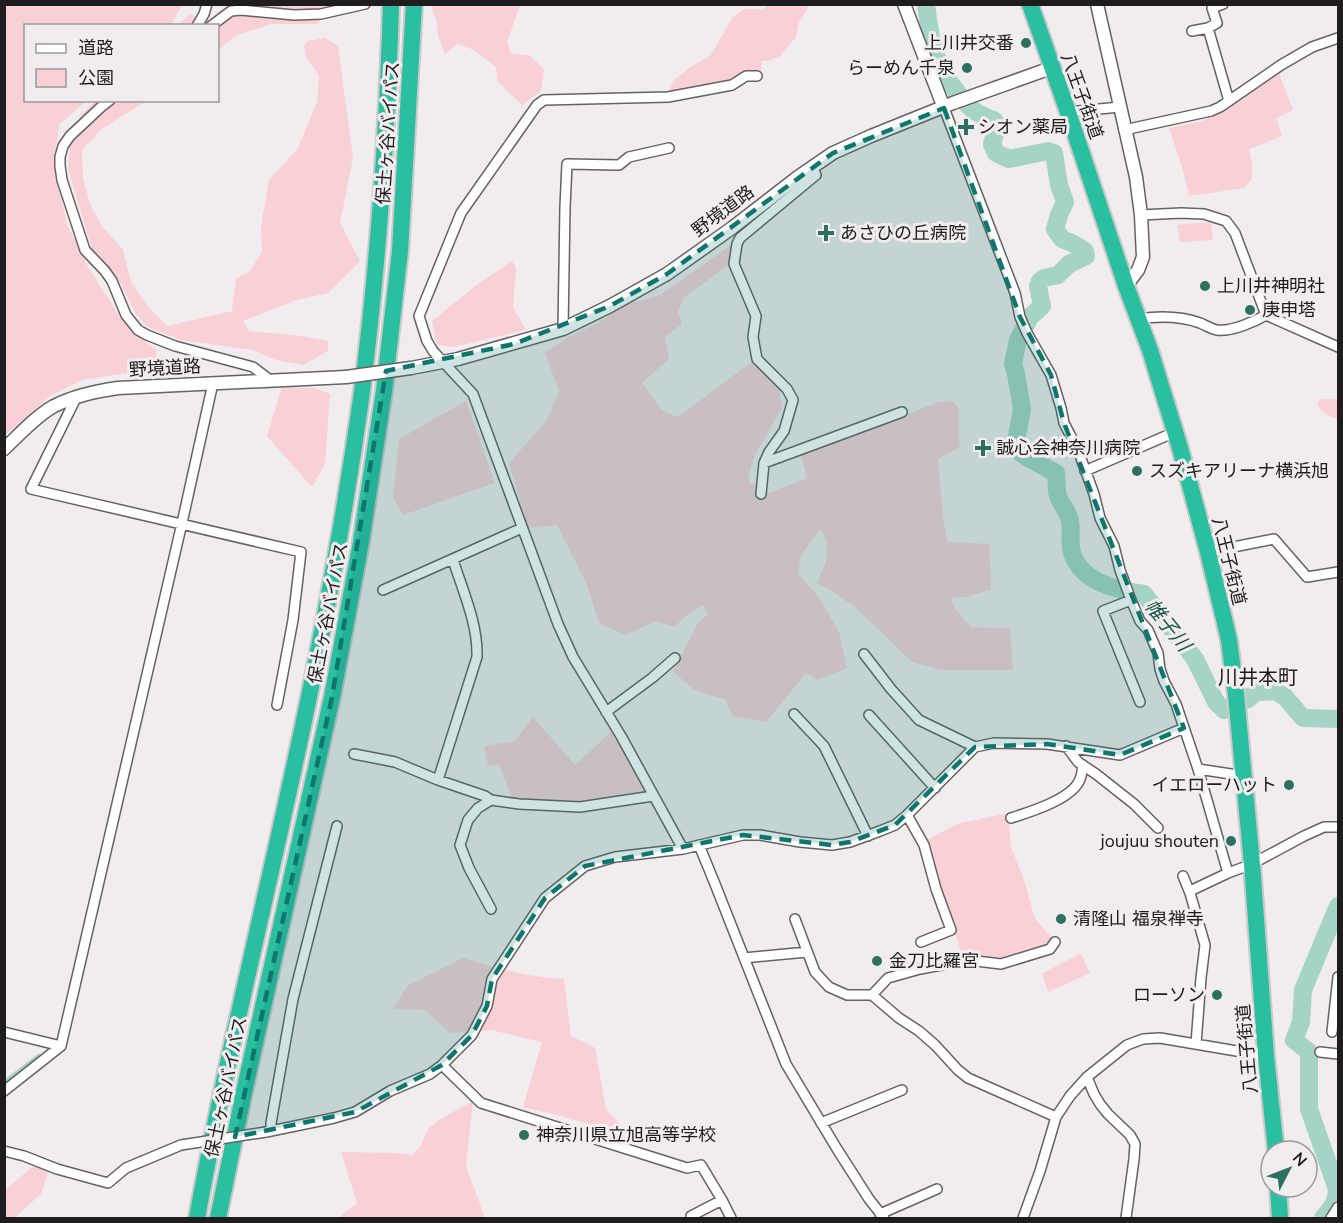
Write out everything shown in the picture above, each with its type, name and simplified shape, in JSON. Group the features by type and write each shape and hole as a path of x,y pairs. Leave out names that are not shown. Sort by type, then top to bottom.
{"highway":[{"name":"保土ヶ谷バイパス","path":"197,1218 223,1088 311,690 342,520 361,398 374,276 385,150 391,4"},
{"name":"保土ヶ谷バイパス","path":"218,1218 332,697 361,542 384,391 400,251 414,4"},
{"name":"八王子街道","path":"1030,4 1139,319 1175,432 1229,640 1244,776 1275,1139"},
{"path":"1279,1199 1280,1218"}],"street":[{"path":"198,24 207,4"},
{"path":"904,4 948,105 1015,293 1020,317 1051,375 1064,423 1078,450 1100,518 1114,546 1131,600 1158,653 1160,669 1176,704 1198,769 1228,873"},
{"path":"1097,4 1136,177 1141,215 1143,257 1138,270 1126,286"},
{"path":"1192,31 1208,28 1216,23 1212,8 1223,4"},
{"path":"214,24 231,11 294,15 321,14 362,5"},
{"path":"1208,28 1229,101"},
{"path":"1124,130 1211,111 1281,65 1312,48 1338,38"},
{"name":"野境道路","path":"4,449 54,406 96,391 117,388 346,377 458,359 562,328 610,306 667,274 813,167 849,145 948,105 1052,68"},
{"path":"683,849 573,657 558,624 473,394 433,351 427,341 419,316 462,213 537,105 544,100 668,97 732,85 746,76 757,76"},
{"path":"107,102 70,136 63,146 60,157 62,180 85,250 112,281 126,315 138,330 175,346 253,367 270,380"},
{"path":"1068,112 1120,107"},
{"path":"562,328 567,164 619,165 629,157 669,148"},
{"path":"761,494 764,463 784,431 793,400 787,389 757,359 753,337 756,316 734,264 737,244 740,238 816,175 813,167"},
{"path":"1141,215 1204,214 1227,221 1234,232 1266,315 1338,347"},
{"path":"1139,319 1178,318 1200,323 1215,330 1228,330 1259,320 1266,315"},
{"path":"4,1091 61,1046 213,383"},
{"path":"76,398 31,489 301,552 293,620 277,705"},
{"path":"764,463 902,412"},
{"path":"1085,471 1175,432"},
{"path":"383,590 522,528"},
{"path":"1208,552 1274,539 1307,577 1338,572"},
{"path":"438,780 477,657 474,627 453,560"},
{"path":"1131,600 1103,611 1140,702"},
{"path":"864,654 919,720 975,747"},
{"path":"606,712 675,658"},
{"path":"794,714 824,746 868,836"},
{"path":"869,715 935,788"},
{"path":"4,1151 108,1183 126,1168 181,1145 268,1131 355,1112 390,1091 430,1074 472,1035 487,1006 492,979 545,898 585,866 615,857 683,849 743,835 760,835 832,845 850,842 895,825 975,747 1013,742 1066,746 1119,754 1184,728"},
{"path":"1066,746 1078,762 1134,804 1158,828"},
{"path":"354,754 395,762 485,796 490,800 580,807 653,796"},
{"path":"1011,818 1055,802 1080,781 1083,765"},
{"path":"1198,769 1244,776"},
{"path":"490,800 478,808 468,820 460,845 469,868 491,909"},
{"path":"907,815 924,845 936,889 951,930 921,942"},
{"path":"268,1131 293,999 337,826"},
{"path":"1189,892 1252,864 1324,827 1338,827"},
{"path":"699,845 786,1064 837,1149 882,1216 937,1189"},
{"path":"1183,876 1205,945 1196,1044"},
{"path":"795,919 815,972 830,987 847,995 872,995 899,1018 919,1030 968,1078 1056,1117"},
{"path":"872,995 888,978 968,960 1001,964 1050,949 1055,942"},
{"path":"744,958 807,952"},
{"path":"1332,1032 1338,977"},
{"path":"4,1032 61,1046"},
{"path":"1023,1218 1056,1117 1087,1077 1127,1045 1143,1039 1160,1038 1266,1056"},
{"path":"1320,1052 1338,1054"},
{"path":"442,1065 481,1103 687,1168 701,1165 731,1218"},
{"path":"1087,1077 1100,1104 1130,1135 1135,1144 1126,1218"},
{"path":"821,1123 902,1090"},
{"path":"691,1218 722,1200"},
{"path":"1331,1218 1338,1207"}],"highlighted area":[{"path":"944,108 1020,317 1051,375 1064,423 1184,728 1120,755 1047,744 975,747 895,825 850,842 832,845 743,835 585,866 545,898 492,979 487,1006 472,1035 442,1065 355,1112 235,1137 332,697 386,371 514,344 610,306 667,274 833,153"}],"green space":[{"path":"4,5 182,5 172,24 24,24 24,102 85,102 59,125 54,164 67,224 88,267 119,315 146,343 156,349 157,362 147,370 81,380 50,396 5,435"},
{"path":"227,5 336,5 317,24 271,24 235,36 219,49 219,24 179,24 190,14 208,21"},
{"path":"431,5 520,5 507,42 511,54 529,55 544,69 541,91 522,105 498,82 496,67 474,50 458,44 445,54"},
{"path":"769,5 808,5 799,22 796,37 780,56 761,61 762,69 759,72 747,73 730,81 668,93 674,80 710,56 733,17 744,9 764,9"},
{"path":"325,38 338,46 353,158 340,223 360,261 328,293 296,300 243,321 249,331 328,341 328,351 303,365 276,360 253,350 181,340 148,327 136,314 120,282 92,249 68,168 70,146 81,114 95,102 144,102 102,129 82,150 83,178 90,204 102,226 123,250 131,282 149,308 167,326 232,311 236,278 249,272 262,252 261,227 269,180 297,150 317,102 319,76 306,57 304,46 308,41"},
{"path":"1279,73 1293,110 1276,118 1282,136 1249,149 1252,179 1244,188 1189,196 1169,128 1202,121 1228,109"},
{"path":"1211,222 1213,240 1180,242 1177,225"},
{"path":"734,243 729,265 684,297 678,312 682,324 665,337 669,359 642,383 662,410 678,417 753,361 779,386 782,408 755,455 749,473 749,484 761,483 769,493 807,478 801,455 939,402 953,401 959,410 960,447 938,459 943,519 948,542 989,544 991,589 967,597 951,598 955,609 971,627 1010,628 1013,670 941,670 912,662 855,607 817,583 826,562 827,541 820,529 801,555 798,574 818,596 839,632 847,668 817,680 806,673 766,722 732,716 726,700 695,690 673,672 698,623 708,614 703,605 683,618 675,627 656,621 625,635 599,623 587,585 557,525 528,528 509,463 547,420 559,391 545,353 631,302 660,295"},
{"path":"512,261 516,268 513,307 526,330 453,347 437,345 432,321 478,284"},
{"path":"282,387 314,388 330,394 325,464 312,487 267,436"},
{"path":"1320,399 1336,399 1338,419 1321,410 1317,404"},
{"path":"466,401 495,483 403,515 393,497 399,439"},
{"path":"533,717 575,765 613,730 648,793 584,803 513,801 499,764 488,766 484,746 515,741"},
{"path":"1008,813 1011,847 1024,880 1035,919 1054,940 1049,947 997,961 963,959 925,841 957,824"},
{"path":"1081,954 1090,973 1048,992 1042,974"},
{"path":"463,958 513,972 564,979 571,1036 595,1048 606,1109 626,1131 655,1143 523,1107 542,1042 491,1030 450,1033 425,1010 393,1009 407,986"},
{"path":"473,1101 466,1166 485,1218 338,1218 357,1203 341,1152 412,1155 420,1147 428,1129 440,1119"},
{"path":"38,1165 48,1173 41,1194 14,1218 5,1218 5,1190 31,1168"}],"waterway":[{"name":"帷子川","path":"926,4 932,42 942,69 969,106 977,113 994,120 997,127 992,144 996,153 1009,159 1048,151 1054,153 1059,185 1065,202 1055,229 1062,239 1085,251 1086,256 1069,264 1058,275 1040,281 1038,286 1042,306 1030,317 1018,340 1013,364 1022,409 1016,441 1020,452 1056,473 1058,496 1071,525 1071,549 1077,563 1084,572 1102,583 1144,594 1195,659 1216,702 1224,710 1248,699 1256,692 1275,691 1285,697 1303,718 1338,719"},
{"name":"帷子川","path":"1323,1218 1333,1205 1337,1189 1309,1109 1309,1052 1294,1040 1301,1022 1303,990 1338,906"},
{"path":"4,1082 39,1055"}],"place":[{"name":"上川井交番","path":"1026,43"},
{"name":"らーめん千泉","path":"967,68"},
{"name":"シオン薬局","path":"966,127"},
{"name":"あさひの丘病院","path":"826,233"},
{"name":"上川井神明社","path":"1205,286"},
{"name":"庚申塔","path":"1250,310"},
{"name":"誠心会神奈川病院","path":"983,448"},
{"name":"スズキアリーナ横浜旭","path":"1137,471"},
{"name":"イエローハット","path":"1289,785"},
{"name":"joujuu shouten","path":"1231,841"},
{"name":"清隆山 福泉禅寺","path":"1061,919"},
{"name":"金刀比羅宮","path":"877,961"},
{"name":"ローソン","path":"1217,995"},
{"name":"神奈川県立旭高等学校","path":"524,1135"}],"district":[{"name":"川井本町","path":"1258,677"}]}
